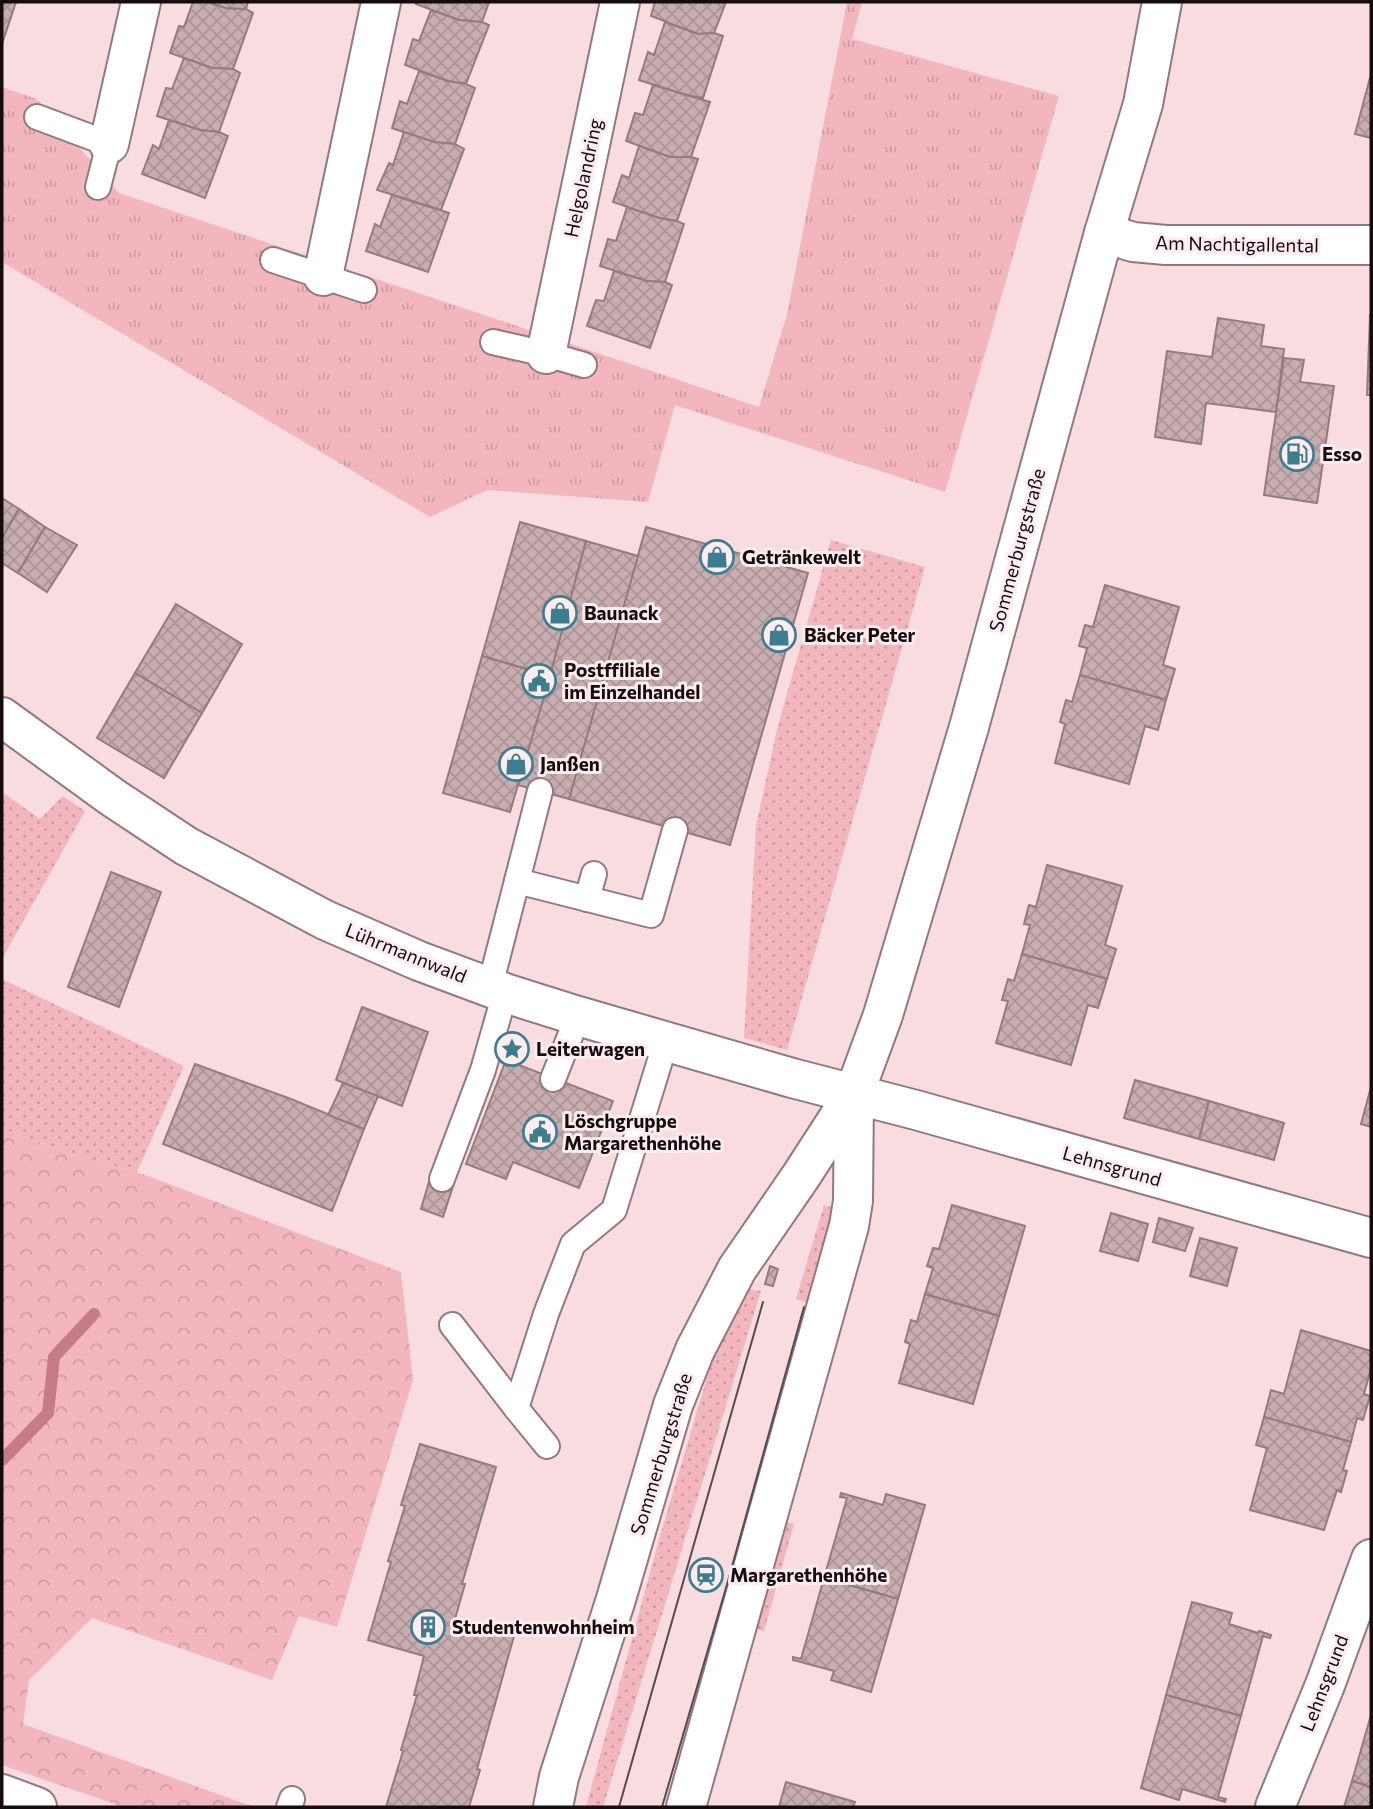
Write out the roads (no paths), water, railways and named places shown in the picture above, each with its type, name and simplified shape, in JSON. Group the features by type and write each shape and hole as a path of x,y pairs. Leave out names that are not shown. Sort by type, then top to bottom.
{"street":[{"path":"110,144 141,2"},
{"path":"323,276 381,2"},
{"name":"Helgolandring","path":"546,354 620,2"},
{"name":"Sommerburgstraße","path":"553,1807 559,1777 616,1599 673,1405 695,1350 737,1269 854,1094 883,1015 952,785 1104,233 1143,104 1162,2"},
{"name":"Am Nachtigallental","path":"1104,233 1133,242 1166,245 1371,245"},
{"name":"Lührmannwald","path":"2,717 112,797 186,846 325,920 419,961 578,1016 854,1094"},
{"name":"Sommerburgstraße","path":"686,1807 849,1226 853,1201 854,1094"},
{"name":"Lehnsgrund","path":"854,1094 1371,1238"},
{"name":"Lehnsgrund","path":"1275,1807 1325,1685 1371,1559"},
{"path":"2,1794 37,1807"}],"lane":[{"path":"37,117 110,144 98,187"},
{"path":"273,260 364,290"},
{"path":"493,342 584,365"},
{"path":"442,1179 483,1070 517,881 540,791"},
{"path":"517,881 651,915 675,830"},
{"path":"587,899 594,874"},
{"path":"554,1079 578,1016"},
{"path":"516,1408 545,1314 573,1244 614,1210 666,1041"},
{"path":"452,1325 547,1446"}],"waterway":[{"path":"2,1460 48,1413 54,1357 94,1314"}],"tram line":[{"path":"619,1807 763,1302"},
{"path":"662,1807 804,1307"}],"place":[{"name":"Esso","path":"1297,454"},
{"name":"Getränkewelt","path":"717,557"},
{"name":"Baunack","path":"560,613"},
{"name":"Bäcker Peter","path":"779,635"},
{"name":"Postffiliale im Einzelhandel","path":"539,681"},
{"name":"Janßen","path":"516,764"},
{"name":"Leiterwagen","path":"512,1049"},
{"name":"Löschgruppe Margarethenhöhe","path":"540,1132"},
{"name":"Margarethenhöhe","path":"706,1575"},
{"name":"Studentenwohnheim","path":"428,1627"}]}
